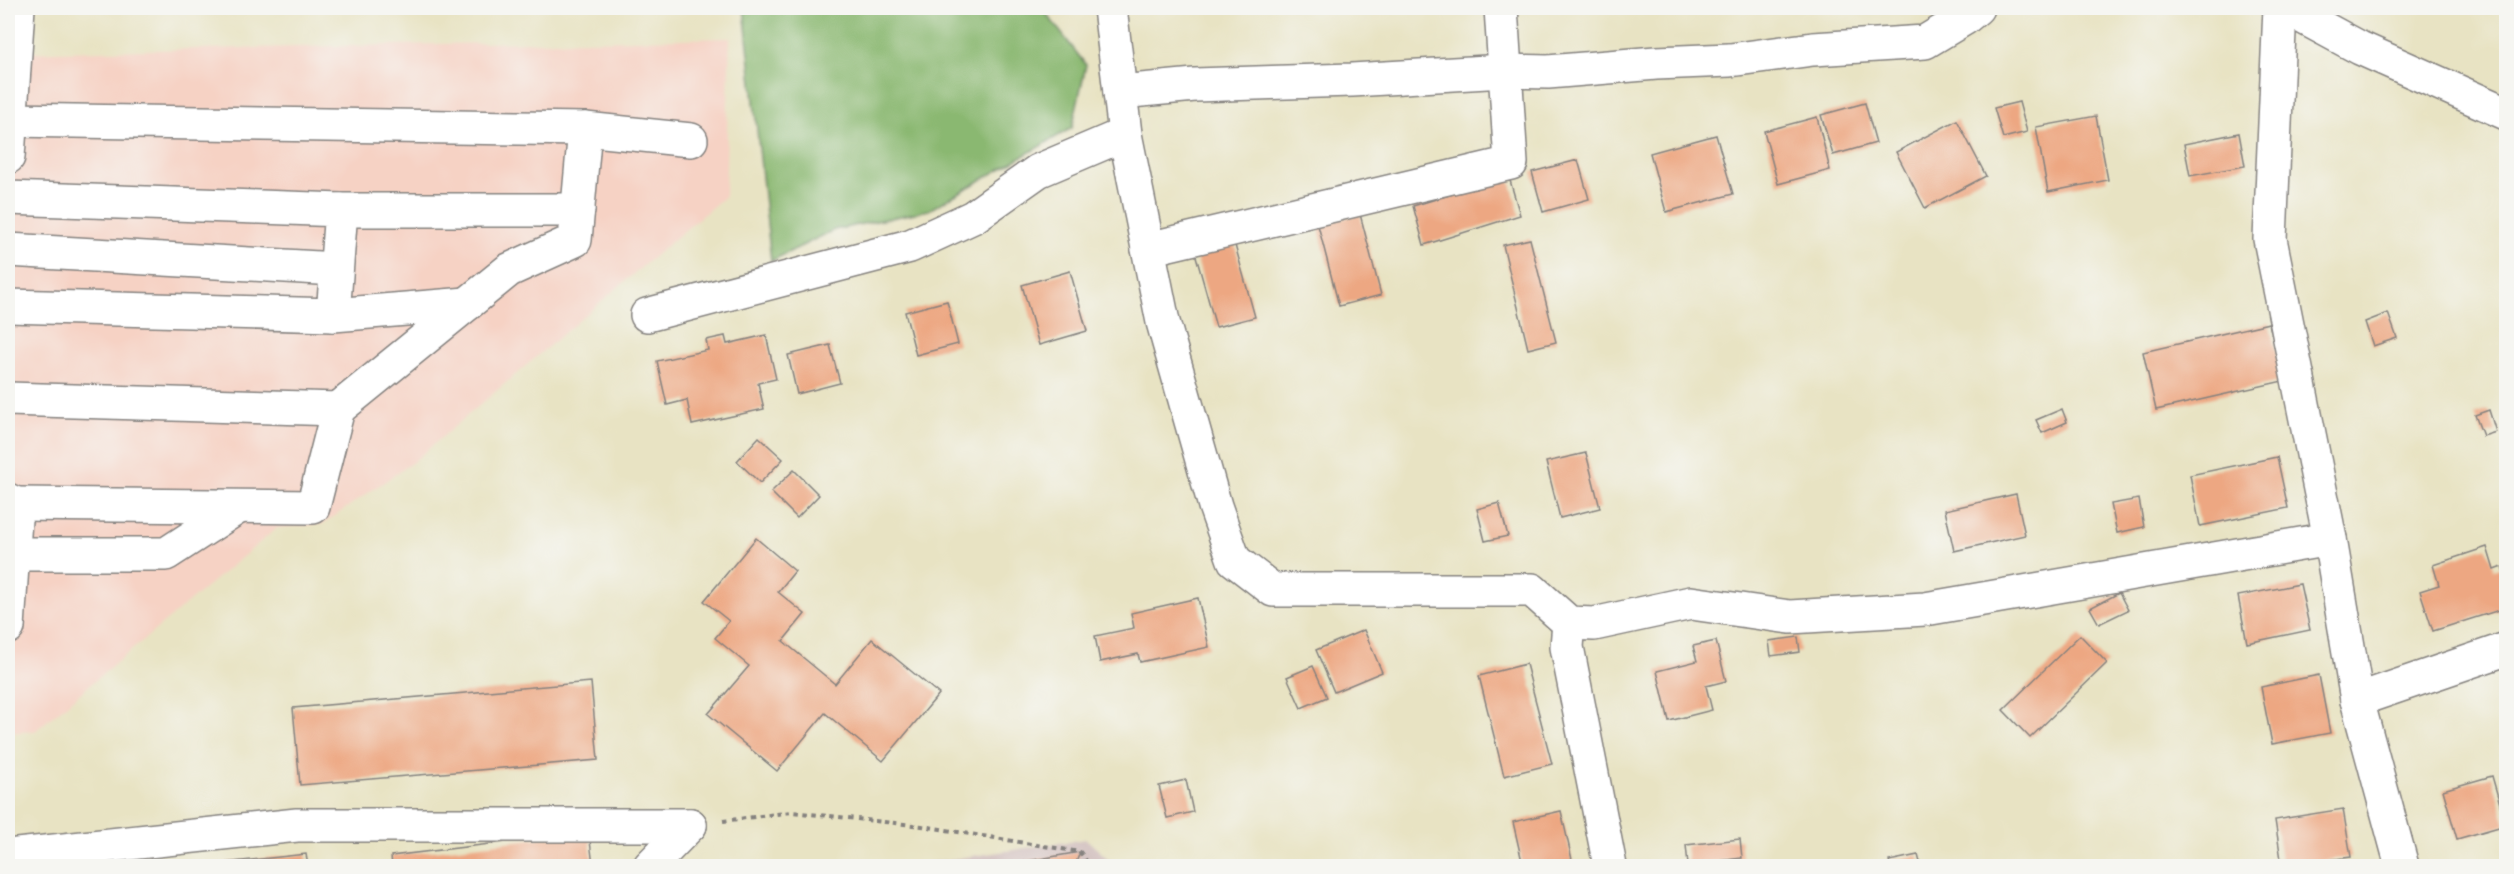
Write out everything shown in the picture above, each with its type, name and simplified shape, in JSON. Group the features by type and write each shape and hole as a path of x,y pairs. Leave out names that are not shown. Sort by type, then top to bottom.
{"street":[{"path":"18,8 9,135 585,129 691,140"},
{"path":"1110,8 1125,134 1163,322 1215,506 1234,560 1273,590 1532,590 1569,623 1594,624 1691,603 1790,617 1925,609 2330,539"},
{"path":"1148,249 1512,163 1501,8"},
{"path":"1120,92 1195,85 1352,80 1504,71 1548,72 1656,63 1730,60 1813,49 1925,42 1965,18 1977,8"},
{"path":"2280,8 2270,239 2330,539 2357,700 2402,867"},
{"path":"2286,8 2360,48 2506,113"},
{"path":"8,627 14,554 12,502 237,508 313,507 338,409 509,270 575,240 585,129"},
{"path":"647,315 910,246 973,217 1038,171 1125,134"},
{"path":"8,198 341,210 578,210"},
{"path":"333,315 341,210"},
{"path":"8,250 336,269"},
{"path":"8,306 333,315 467,304"},
{"path":"8,399 338,409"},
{"path":"14,554 166,554 237,508"},
{"path":"1569,623 1567,647 1610,867"},
{"path":"2357,700 2506,649"},
{"path":"8,856 297,825 690,825"},
{"path":"650,867 690,825"}],"path":[{"path":"690,825 792,812 922,826 1080,852 1090,867"}],"shaded area":[{"path":"730,38 725,196 413,462 323,524 277,528 35,731 8,733 8,53"},
{"path":"1086,839 1116,866 906,866"}],"green space":[{"path":"744,8 1042,8 1086,65 1072,128 929,210 834,230 771,261"}],"building":[{"path":"2019,102 2027,132 2003,138 1994,108"},
{"path":"1865,103 1876,143 1833,155 1821,115"},
{"path":"2096,116 2108,180 2048,192 2036,127"},
{"path":"1817,117 1830,170 1778,184 1764,131"},
{"path":"1957,120 1986,176 1925,208 1896,152"},
{"path":"2239,133 2245,166 2190,176 2184,144"},
{"path":"1716,135 1733,194 1666,212 1650,153"},
{"path":"1578,160 1589,199 1543,212 1532,172"},
{"path":"1509,177 1520,215 1424,245 1413,206"},
{"path":"1360,214 1381,295 1339,306 1318,225"},
{"path":"1233,238 1255,317 1216,327 1194,249"},
{"path":"1530,239 1556,342 1528,349 1503,245"},
{"path":"1070,271 1087,331 1039,345 1022,285"},
{"path":"947,301 958,344 916,355 905,312"},
{"path":"2388,313 2397,338 2373,346 2365,322"},
{"path":"2269,323 2283,381 2156,410 2143,352"},
{"path":"766,335 776,379 758,383 764,409 692,425 687,400 667,405 657,361 708,350 706,340 725,336 727,344"},
{"path":"830,345 840,383 797,394 788,355"},
{"path":"2062,409 2067,422 2042,433 2036,420"},
{"path":"2489,410 2496,432 2483,436 2475,415"},
{"path":"759,437 783,459 760,483 737,461"},
{"path":"1586,453 1600,508 1560,518 1546,462"},
{"path":"2277,457 2288,508 2200,526 2190,475"},
{"path":"794,470 819,495 797,518 771,492"},
{"path":"2016,494 2025,535 1954,551 1945,510"},
{"path":"2139,499 2144,527 2117,533 2111,504"},
{"path":"1499,503 1508,536 1485,541 1477,509"},
{"path":"756,538 795,571 778,592 805,614 783,641 835,684 872,639 939,694 883,761 825,713 777,771 708,714 749,666 715,638 729,621 704,601"},
{"path":"2487,547 2494,570 2502,567 2506,580 2506,608 2433,631 2420,591 2439,585 2433,565"},
{"path":"2300,584 2310,630 2247,643 2238,596"},
{"path":"2119,593 2128,610 2099,624 2090,608"},
{"path":"1198,598 1209,647 1140,662 1138,654 1100,662 1095,636 1134,628 1131,613"},
{"path":"1364,630 1382,672 1334,692 1316,650"},
{"path":"2080,635 2107,663 2030,738 2003,710"},
{"path":"1798,637 1800,652 1771,656 1769,641"},
{"path":"1716,641 1726,681 1706,686 1712,710 1669,721 1657,671 1697,661 1693,646"},
{"path":"1526,664 1552,764 1504,776 1479,676"},
{"path":"1313,666 1327,697 1301,708 1287,677"},
{"path":"2319,675 2330,733 2272,744 2261,687"},
{"path":"591,682 598,760 300,785 293,708"},
{"path":"2492,776 2506,825 2457,839 2443,790"},
{"path":"1186,780 1193,812 1167,818 1159,786"},
{"path":"2343,809 2351,857 2282,866 2275,820"},
{"path":"1561,811 1573,864 1523,866 1513,822"},
{"path":"589,832 593,866 392,866 391,856"},
{"path":"1740,839 1742,858 1688,865 1686,845"},
{"path":"1080,852 1077,860 1078,866 999,866"},
{"path":"306,854 308,866 206,866 206,865"},
{"path":"1918,855 1921,866 1890,866 1889,861"}]}
